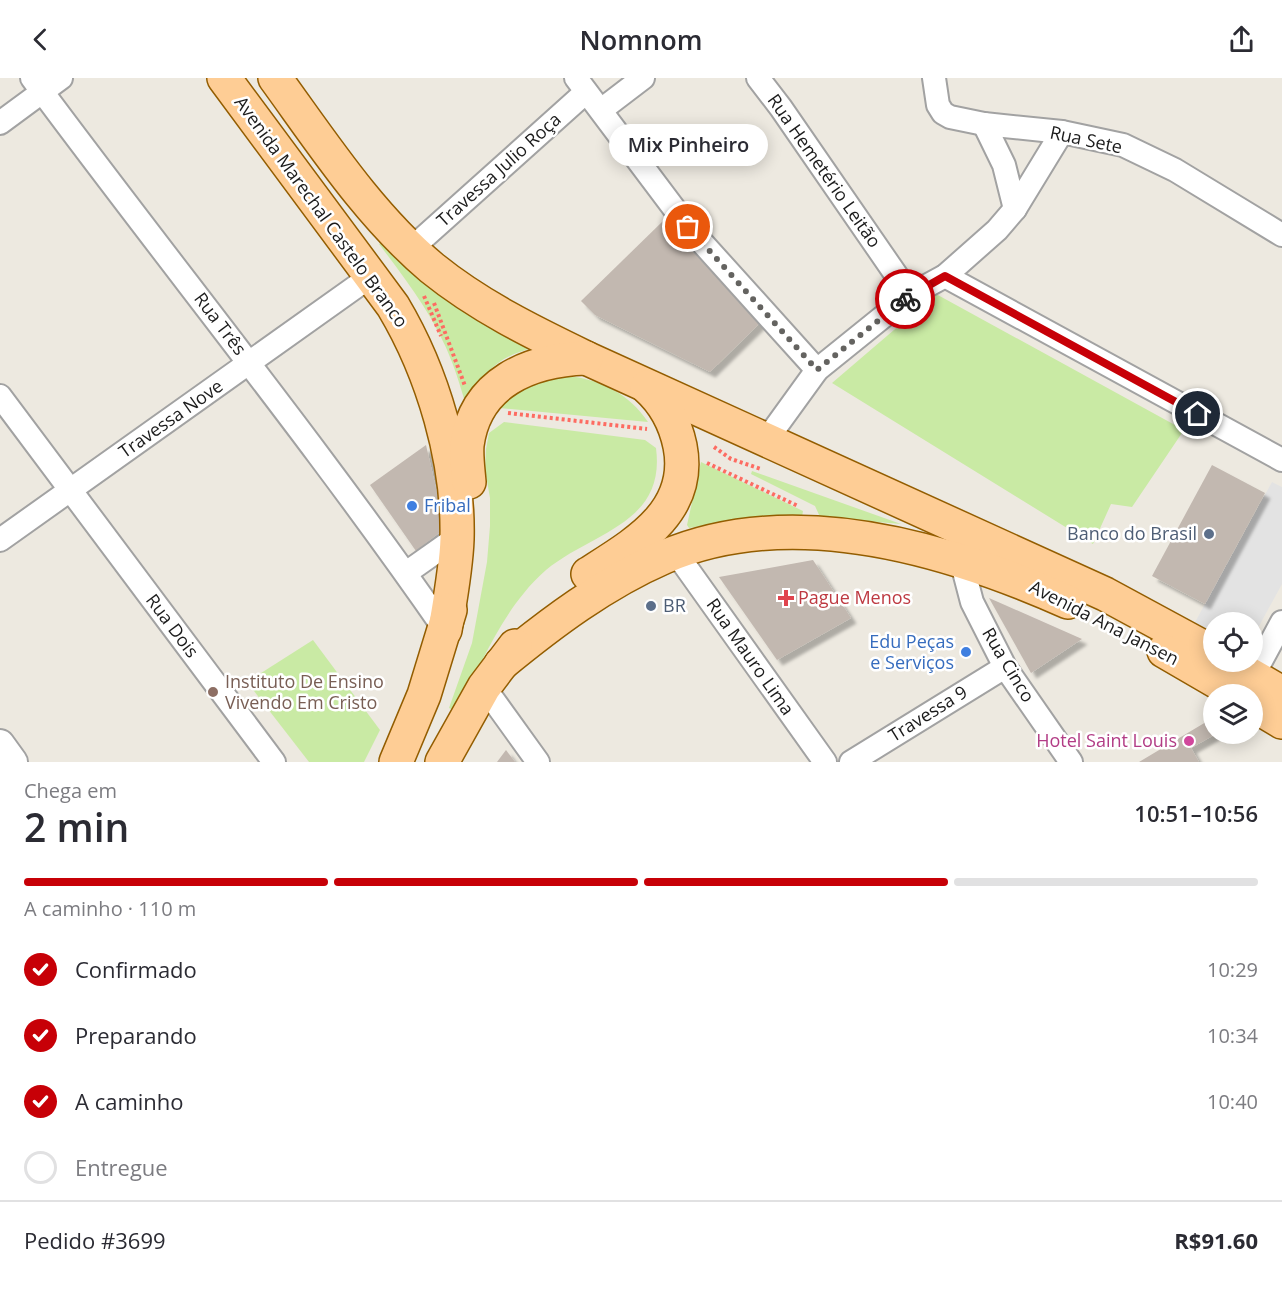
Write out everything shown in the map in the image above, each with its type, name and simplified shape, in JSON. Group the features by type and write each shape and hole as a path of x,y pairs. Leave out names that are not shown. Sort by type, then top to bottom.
{"main road":[{"name":"Avenida Marechal Castelo Branco","path":"224,78 393,306 409,332 421,360 439,413 454,490 457,537 455,568 445,630"},
{"path":"275,78 363,198 422,259 479,302 518,325 643,384 664,405 677,433 682,466 674,499 664,516 637,542 586,576 549,606 492,676 442,762"},
{"path":"396,762 424,695 445,630 460,572 467,537 470,503 467,446 472,425 491,394 510,377 522,370 548,362 586,358"},
{"name":"Avenida Ana Jansen","path":"643,384 1105,594 1203,647"},
{"name":"Avenida Ana Jansen","path":"492,676 572,609 635,571 676,553 725,538 778,533 856,537 908,546 961,560 1016,579 1243,684"},
{"name":"Avenida Ana Jansen","path":"1263,689 1282,693"},
{"name":"Avenida Ana Jansen","path":"1263,703 1282,722"}],"street":[{"path":"0,123 37,85 61,78"},
{"path":"601,110 644,78"},
{"name":"Rua Hemetério Leitão","path":"758,78 910,295"},
{"name":"Rua Sete","path":"934,78 938,105 943,113 950,117 984,124 1062,132 1123,145 1175,170 1282,235"},
{"name":"Rua Três","path":"37,85 249,362 406,573 445,630"},
{"path":"581,85 688,227 817,370"},
{"name":"Travessa Julio Roça","path":"422,259 581,85"},
{"path":"984,124 1004,165 1015,209"},
{"path":"767,439 817,370 910,295 945,276 997,230 1015,209 1062,132"},
{"name":"Travessa Nove","path":"0,540 371,276"},
{"path":"945,276 1282,459"},
{"name":"Rua Dois","path":"0,396 274,762"},
{"path":"406,573 457,537"},
{"name":"Rua Mauro Lima","path":"676,553 825,762"},
{"name":"Rua Cinco","path":"961,560 972,602 1005,667 1071,762"},
{"path":"1243,684 1282,622"},
{"name":"Travessa 9","path":"851,762 1005,667"},
{"path":"492,676 538,762"},
{"path":"0,744 14,762"}],"path":[{"path":"422,259 420,283 459,382 460,392"},
{"path":"701,460 814,514 813,534"}],"green space":[{"path":"385,240 533,348 510,356 493,367 465,402 452,362 438,331 410,286 379,244"},
{"path":"936,294 1184,430 1132,507 1111,504 1093,544 832,383"},
{"path":"570,376 593,381 614,390 641,412 648,422 499,408 528,383"},
{"path":"504,422 645,440 656,448 656,474 650,494 638,510 604,535 564,557 546,570 526,590 495,635 457,712 449,708 472,643 487,562 490,498 485,469 486,449 489,433"},
{"path":"701,462 803,511 802,517 722,522 689,528 687,525"},
{"path":"752,471 901,524 820,517 815,506 751,474"},
{"path":"313,640 380,730 364,762 309,762 247,682"}],"shaded area":[{"path":"1272,482 1282,487 1282,584 1263,619 1263,612 1203,612 1203,629 1194,624"}],"building":[{"path":"663,221 761,322 710,372 595,315 581,301"},
{"name":"Fribal","path":"426,445 445,528 416,551 370,485"},
{"name":"Banco do Brasil","path":"1212,465 1265,493 1205,604 1152,576"},
{"name":"Pague Menos","path":"813,560 851,618 777,660 719,577"},
{"path":"989,598 1082,639 1031,673"},
{"name":"Hotel Saint Louis","path":"1203,724 1203,741 1191,748 1199,762 1139,762"},
{"path":"506,750 515,762 497,762"}],"way so far":[{"path":"688,227 817,370 905,299"}],"place":[{"name":"Mix Pinheiro","path":"688,227"},
{"name":"Fribal","path":"412,506"},
{"name":"Banco do Brasil","path":"1209,534"},
{"name":"Pague Menos","path":"786,598"},
{"name":"BR","path":"651,606"},
{"name":"Edu Peças e Serviços","path":"966,652"},
{"name":"Instituto De Ensino Vivendo Em Cristo","path":"213,692"},
{"name":"Hotel Saint Louis","path":"1189,741"}],"route":[{"path":"905,299 945,276 1198,414"}]}
